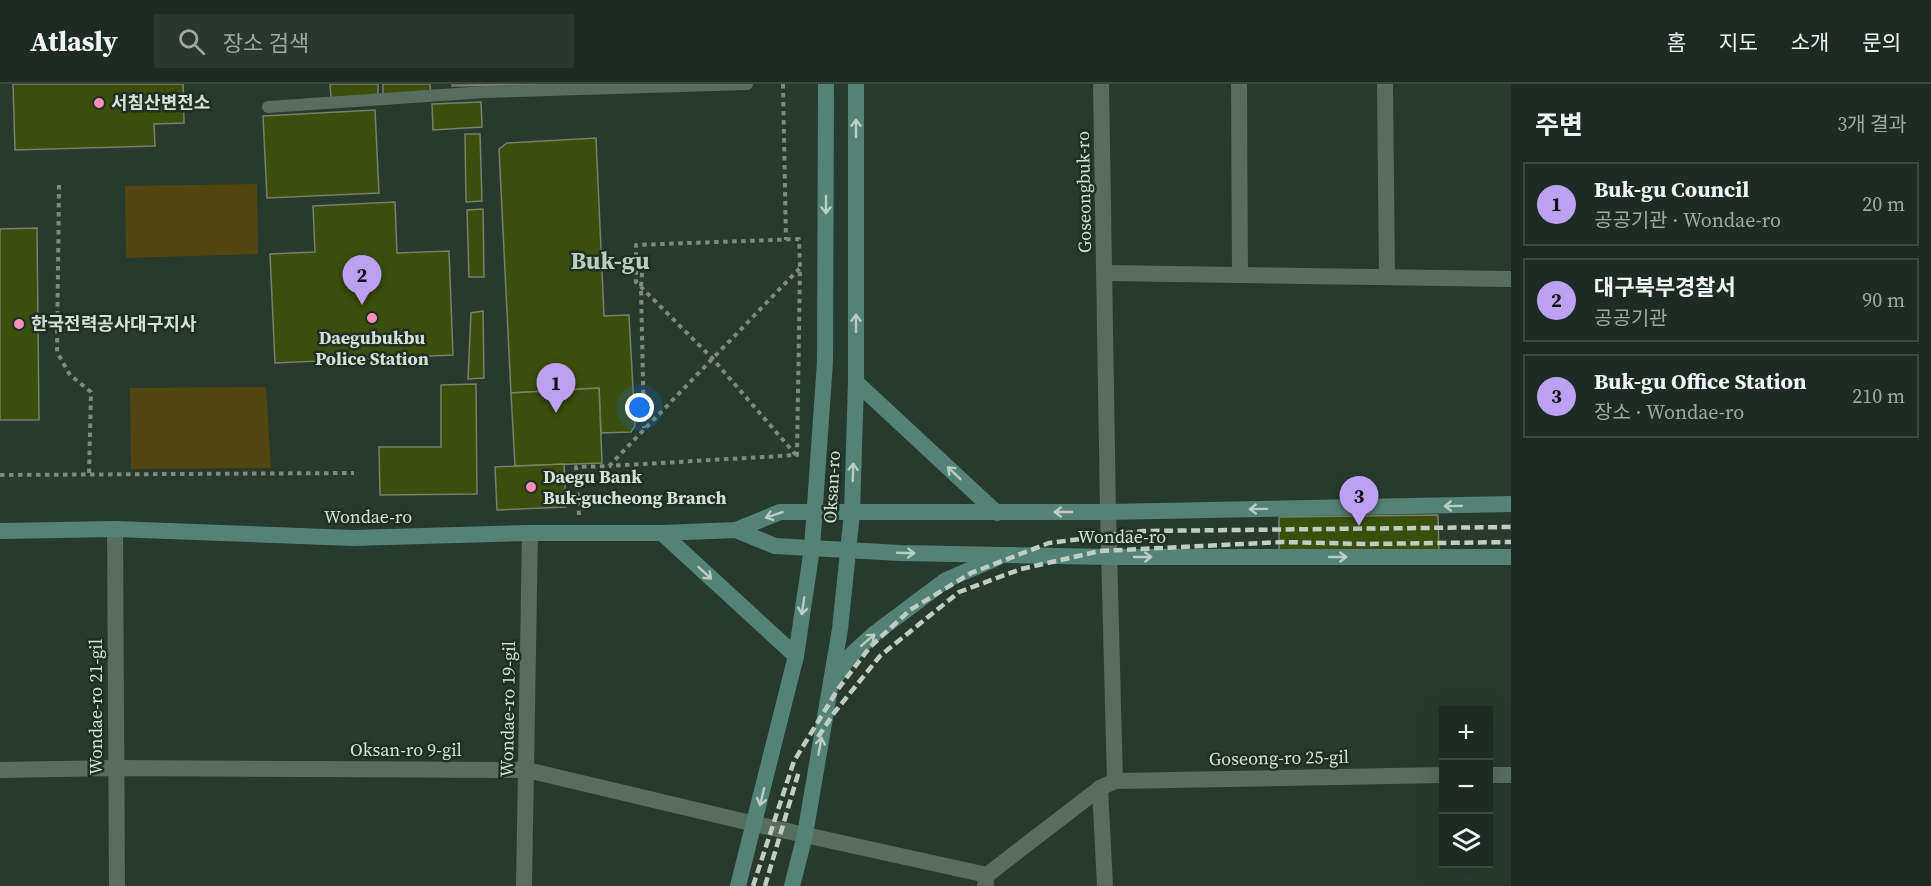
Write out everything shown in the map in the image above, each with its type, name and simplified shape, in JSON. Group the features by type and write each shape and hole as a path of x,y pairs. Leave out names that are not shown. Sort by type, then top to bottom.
{"main road":[{"name":"Oksan-ro","path":"738,886 796,656 812,548 825,362 826,84"},
{"name":"Oksan-ro","path":"792,886 805,835 840,629 852,513 856,382 856,84"},
{"path":"856,382 997,513"},
{"name":"Wondae-ro","path":"0,531 115,529 353,538 530,533 662,533 736,530 780,512 1108,512 1511,504"},
{"name":"Wondae-ro","path":"736,530 775,546 848,551 1111,557 1511,557"},
{"path":"662,533 796,656"},
{"path":"831,684 849,657 874,634 946,580 1005,555"}],"street":[{"name":"Goseongbuk-ro","path":"1101,84 1105,273 1511,279"},
{"path":"1239,84 1240,275"},
{"path":"1385,84 1387,277"},
{"path":"1105,273 1115,781"},
{"name":"Wondae-ro 21-gil","path":"115,529 117,886"},
{"name":"Wondae-ro 19-gil","path":"524,886 530,533"},
{"name":"Oksan-ro 9-gil","path":"0,770 116,768 527,770 805,835"},
{"name":"Goseong-ro 25-gil","path":"805,835 986,880 1100,788 1115,781 1439,775"},
{"path":"1493,775 1511,775"},
{"path":"1100,788 1105,886"}],"lane":[{"path":"268,107 485,92 747,84"}],"path":[{"path":"783,84 786,240"},
{"path":"59,185 57,352 70,375 91,392 89,475"},
{"path":"799,239 797,455 712,358 636,282 636,244 799,239"},
{"path":"610,261 636,261"},
{"path":"609,466 800,268"},
{"path":"641,287 644,429"},
{"path":"579,534 576,467 797,455"},
{"path":"0,475 354,473"}],"shaded area":[{"path":"257,184 258,254 126,258 125,186"},
{"path":"266,387 271,468 131,469 130,388"}],"building":[{"name":"서침산변전소","path":"13,84 183,84 184,123 154,124 155,146 15,150"},
{"path":"330,84 378,84 378,97 331,98"},
{"path":"383,84 430,84 431,95 383,97"},
{"path":"452,84 548,84 452,86"},
{"path":"481,102 482,127 433,130 432,104"},
{"path":"375,110 379,193 267,198 263,116"},
{"path":"465,134 480,134 482,201 466,202"},
{"path":"596,138 604,316 629,315 635,426 631,432 601,433 599,388 511,393 499,149 507,143"},
{"path":"395,202 397,253 449,251 453,355 275,363 270,254 315,252 313,206"},
{"path":"483,209 484,277 469,277 467,210"},
{"name":"한국전력공사대구지사","path":"37,228 39,420 0,420 0,229"},
{"path":"483,311 484,378 468,379 471,313"},
{"path":"476,384 477,494 380,495 379,447 441,447 441,385"},
{"path":"599,388 602,463 515,466 511,393"},
{"name":"Daegu Bank Buk-gucheong Branch","path":"564,464 566,507 497,510 495,467"},
{"path":"1438,515 1439,555 1279,557 1279,517"}],"railway":[{"path":"753,886 794,761 838,689 870,647 910,610 971,573 1049,543 1143,531 1511,527"},
{"path":"818,737 834,713 880,656 959,592 1021,569 1100,551 1283,542 1366,544 1511,542"},
{"path":"765,886 799,771"}],"place":[{"name":"서침산변전소","path":"99,103"},
{"name":"대구북부경찰서","path":"362,305"},
{"name":"Daegubukbu Police Station","path":"372,318"},
{"name":"한국전력공사대구지사","path":"19,324"},
{"name":"Buk-gu Council","path":"556,413"},
{"name":"Daegu Bank Buk-gucheong Branch","path":"531,487"},
{"name":"Buk-gu Office Station","path":"1359,526"}],"district":[{"name":"Buk-gu","path":"610,261"}]}
